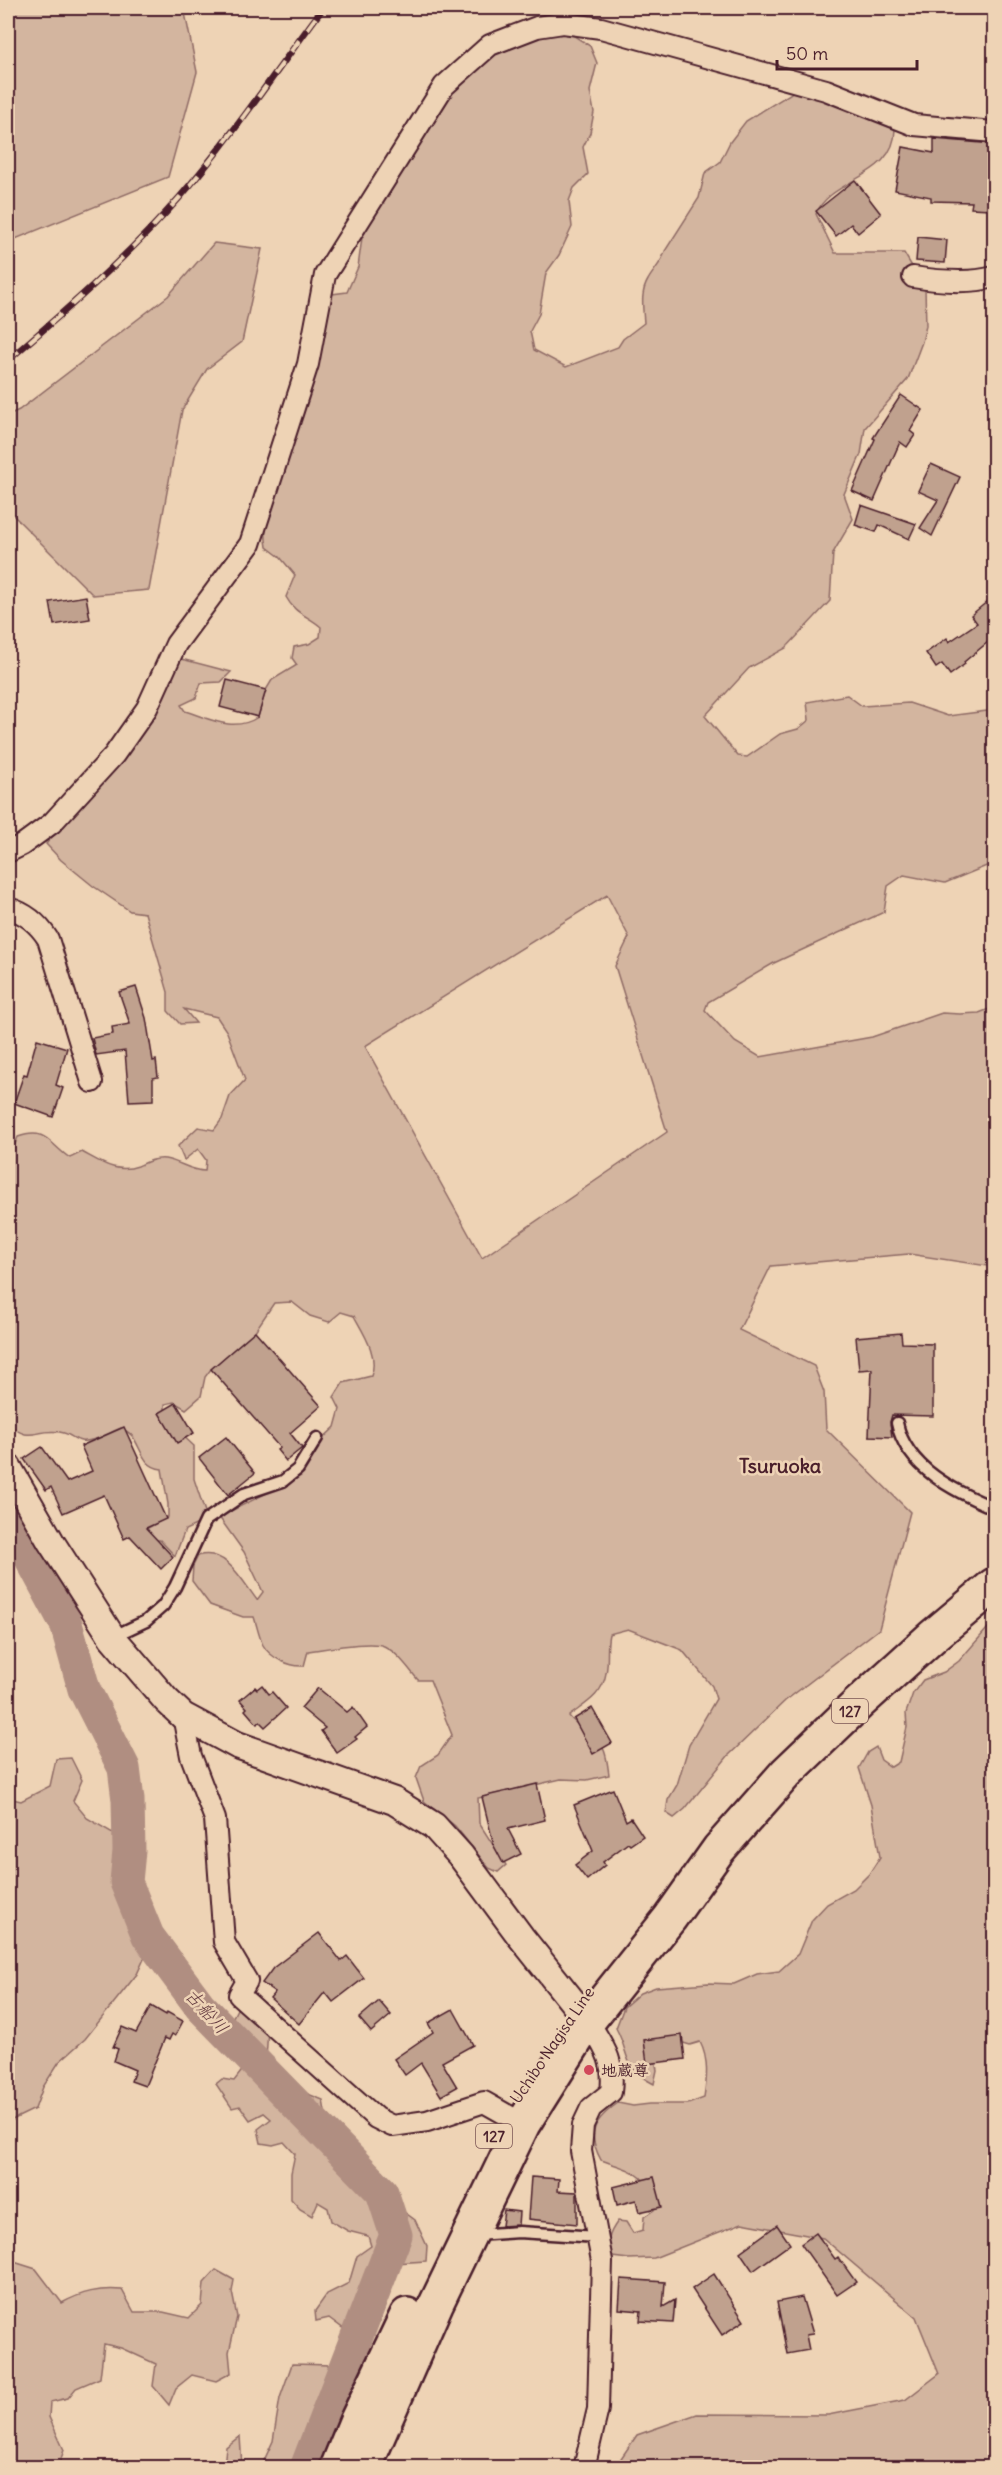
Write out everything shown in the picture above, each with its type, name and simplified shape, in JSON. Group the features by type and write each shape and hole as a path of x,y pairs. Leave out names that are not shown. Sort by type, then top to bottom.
{"highway":[{"name":"Uchibo Nagisa Line","path":"337,2468 356,2422 460,2201 582,2013 670,1918 719,1849 786,1773 932,1637 994,1586"},
{"name":"Uchibo Nagisa Line","path":"364,2468 436,2304 469,2236 514,2119"}],"street":[{"path":"8,852 22,845 52,823 114,755 147,708 176,644 250,544 308,364 324,275 444,86 490,45 537,27 563,23 602,28 826,90 914,125 994,132"},
{"path":"913,276 932,280 979,281 994,277"},
{"path":"8,908 19,911 40,925 48,939 93,1082"},
{"path":"8,1467 51,1542 112,1637 131,1662 183,1716 237,1745 394,1801 434,1826 461,1856 521,1937 582,2013 608,2053 613,2073 611,2092 591,2108 583,2125 581,2151 602,2261 598,2409 584,2468"},
{"path":"183,1716 191,1756 215,1819 224,1942 247,1981 239,1995 376,2118 392,2126 428,2121 484,2102 514,2119"}],"lane":[{"path":"897,1423 900,1437 926,1469 952,1487 994,1508"},
{"path":"112,1637 146,1621 163,1606 175,1587 206,1520 244,1494 283,1481 298,1469 317,1438"},
{"path":"469,2236 519,2232 597,2237"}],"shaded area":[{"path":"8,8 184,8 197,72 168,177 8,242"},
{"path":"555,32 568,32 590,46 597,63 590,91 594,112 590,133 583,147 588,174 574,188 569,201 572,227 559,255 546,273 539,314 530,331 534,350 566,367 618,347 623,339 644,323 645,285 699,198 705,173 720,162 730,142 746,121 799,86 895,128 892,145 885,157 874,168 834,192 823,202 816,214 835,253 904,253 925,288 926,326 922,342 908,379 865,428 861,454 844,494 853,519 833,553 830,601 786,648 749,668 705,716 738,756 747,757 780,734 798,729 809,720 807,702 847,695 862,706 909,703 948,716 987,711 994,705 994,863 945,883 904,875 888,886 884,912 774,963 708,1002 705,1010 735,1042 760,1057 872,1037 942,1013 979,1013 994,1007 994,1267 909,1254 771,1266 739,1330 814,1366 824,1392 826,1429 910,1512 879,1629 785,1701 728,1756 685,1809 674,1818 666,1813 668,1800 677,1785 689,1745 716,1699 712,1686 682,1650 628,1629 609,1634 604,1681 592,1698 569,1716 597,1738 605,1753 609,1775 587,1780 561,1779 478,1798 479,1823 506,1865 498,1872 489,1868 455,1826 424,1801 416,1778 421,1766 438,1755 452,1735 430,1680 418,1680 403,1661 378,1644 359,1644 308,1651 304,1666 287,1663 275,1658 266,1650 260,1639 254,1617 243,1617 210,1605 192,1581 193,1566 198,1556 208,1555 225,1561 233,1568 257,1600 263,1592 244,1552 219,1517 301,1476 318,1443 335,1427 340,1409 334,1397 343,1383 371,1376 372,1353 354,1316 341,1312 329,1322 310,1316 292,1302 274,1303 255,1331 211,1369 205,1377 201,1396 186,1409 174,1402 165,1404 165,1419 194,1446 194,1479 205,1512 198,1524 185,1530 175,1556 160,1540 149,1540 135,1535 168,1517 168,1504 162,1469 156,1468 147,1461 129,1433 121,1428 96,1439 81,1441 55,1432 23,1433 8,1423 8,1151 12,1151 18,1137 35,1134 47,1138 70,1158 82,1152 109,1166 123,1169 165,1159 205,1171 206,1160 198,1149 184,1160 178,1146 198,1127 214,1130 222,1119 230,1096 245,1080 227,1032 217,1017 184,1009 196,1023 180,1024 168,1011 168,992 145,913 130,911 93,886 61,860 46,844 67,819 174,657 231,672 221,682 201,683 196,698 181,705 185,711 213,721 240,724 258,717 266,690 272,680 297,665 292,658 294,647 309,644 320,637 321,627 297,611 286,597 295,575 280,557 267,547 266,524 271,502 301,419 312,379 323,314 332,294 347,292 358,267 364,223 442,97 505,45","holes":["607,895 629,937 615,966 667,1132 482,1258 365,1046"]},
{"path":"214,243 262,249 242,342 207,369 182,410 149,590 93,595 8,510 8,415 19,410 168,296"},
{"path":"994,1621 994,2467 615,2467 637,2435 697,2414 828,2415 905,2400 939,2374 916,2317 823,2238 742,2223 654,2258 612,2257 609,2238 618,2221 626,2222 633,2233 643,2230 644,2217 654,2210 648,2187 643,2180 631,2171 601,2160 593,2135 598,2121 618,2103 633,2106 688,2104 704,2098 706,2062 700,2042 690,2045 680,2042 653,2050 657,2070 654,2084 636,2072 628,2060 616,2028 624,2007 640,1993 656,1987 708,1983 734,1984 757,1974 779,1971 798,1954 812,1920 827,1904 854,1889 869,1874 880,1857 871,1805 859,1768 868,1752 876,1747 881,1760 891,1767 899,1762 907,1727 906,1713 913,1693 923,1680 944,1672 959,1661"},
{"path":"71,1758 82,1780 73,1801 87,1818 113,1833 133,1851 142,1886 136,1906 142,1935 149,1948 137,1974 85,2039 59,2062 43,2087 35,2109 8,2122 8,1798 21,1801 50,1786 56,1759"},
{"path":"238,2007 268,2028 266,2060 293,2088 323,2100 330,2141 349,2155 362,2185 379,2205 400,2209 415,2220 427,2246 426,2261 395,2263 381,2281 362,2325 348,2332 329,2318 316,2321 315,2311 327,2294 349,2283 357,2256 371,2246 368,2236 348,2231 331,2221 328,2208 318,2202 312,2216 300,2209 291,2199 291,2173 295,2154 284,2142 273,2145 261,2143 258,2129 271,2119 264,2113 250,2120 240,2106 232,2108 216,2084 222,2079 234,2081 251,2059 255,2049 241,2038 231,2021"},
{"path":"14,2262 36,2269 62,2303 91,2292 122,2290 134,2312 163,2312 189,2318 202,2305 204,2283 216,2270 234,2280 232,2292 237,2317 229,2352 231,2373 216,2381 192,2375 176,2388 169,2405 153,2386 156,2364 121,2348 104,2344 100,2378 76,2388 68,2398 50,2402 49,2417 64,2450 58,2467 8,2467 8,2264"},
{"path":"292,2364 331,2365 336,2397 323,2431 302,2460 300,2467 261,2467 273,2441 280,2398"},
{"path":"240,2436 242,2467 224,2467 226,2447"}],"building":[{"path":"934,139 994,144 990,209 971,208 972,202 931,201 931,197 895,190 903,147 934,153"},
{"path":"855,180 881,214 858,233 851,224 836,236 816,211"},
{"path":"918,237 947,240 945,263 916,261"},
{"path":"901,395 923,410 910,431 915,435 907,447 900,442 874,501 852,491 875,439 873,438"},
{"path":"931,464 960,477 932,536 920,528 938,500 918,491"},
{"path":"861,505 916,524 909,539 879,525 876,532 855,525"},
{"path":"86,596 90,619 54,625 50,602"},
{"path":"994,596 994,637 950,675 942,664 936,668 926,653 947,638 949,642 977,623 971,615"},
{"path":"227,680 266,690 258,717 220,707"},
{"path":"136,987 146,1018 153,1061 156,1060 158,1077 153,1078 153,1100 129,1101 125,1051 96,1055 92,1038 113,1034 112,1027 130,1024 119,992"},
{"path":"37,1039 67,1048 56,1085 63,1088 53,1117 14,1103 24,1074 27,1075"},
{"path":"255,1331 321,1406 290,1433 302,1448 286,1461 277,1450 280,1448 211,1369"},
{"path":"901,1333 902,1343 933,1344 933,1416 892,1415 890,1422 892,1437 869,1436 872,1369 859,1370 856,1337"},
{"path":"176,1403 194,1433 177,1443 159,1413"},
{"path":"124,1427 166,1519 146,1528 173,1557 161,1569 130,1536 124,1539 104,1495 63,1513 51,1487 46,1490 24,1459 42,1447 67,1482 92,1471 81,1446"},
{"path":"226,1437 255,1473 228,1495 199,1458"},
{"path":"262,1685 269,1694 272,1692 286,1708 265,1727 260,1722 257,1724 240,1700 255,1687 257,1689"},
{"path":"318,1688 347,1712 353,1707 367,1727 355,1737 357,1739 337,1753 321,1731 325,1728 301,1708"},
{"path":"592,1708 612,1743 593,1754 574,1719"},
{"path":"537,1784 545,1820 508,1829 521,1854 503,1863 494,1846 482,1797"},
{"path":"613,1789 626,1821 631,1818 643,1836 630,1845 628,1843 603,1862 605,1865 587,1880 575,1865 593,1851 574,1805"},
{"path":"319,1933 341,1961 347,1956 364,1978 333,2002 325,1992 299,2024 270,1998 275,1992 262,1983 273,1968"},
{"path":"379,2001 391,2015 371,2032 359,2018"},
{"path":"151,2006 183,2021 175,2036 172,2034 169,2040 165,2038 145,2086 131,2081 135,2070 114,2061 118,2049 113,2047 122,2027 136,2033"},
{"path":"453,2009 473,2045 442,2062 457,2087 441,2096 421,2063 405,2075 394,2059 433,2032 428,2023"},
{"path":"682,2035 685,2059 647,2064 644,2040"},
{"path":"531,2177 559,2179 558,2191 577,2192 577,2224 528,2219"},
{"path":"654,2177 662,2207 639,2212 636,2200 617,2205 613,2187"},
{"path":"504,2210 519,2212 518,2225 502,2226"},
{"path":"777,2225 790,2244 753,2271 740,2252"},
{"path":"816,2233 835,2259 838,2257 856,2282 837,2295 801,2244"},
{"path":"714,2274 744,2321 722,2335 692,2289"},
{"path":"621,2279 665,2282 663,2307 675,2300 673,2323 640,2321 641,2311 619,2309"},
{"path":"802,2297 813,2334 806,2335 809,2350 787,2354 777,2302"}],"waterway":[{"name":"古船川","path":"8,1516 66,1624 84,1689 124,1768 128,1800 129,1851 126,1882 148,1936 200,2006 382,2192 396,2235 306,2468"}],"railway":[{"path":"8,360 97,282 180,197 236,127 323,8"}],"place":[{"name":"地蔵尊","path":"589,2070"}],"district":[{"name":"Tsuruoka","path":"780,1465"}]}
